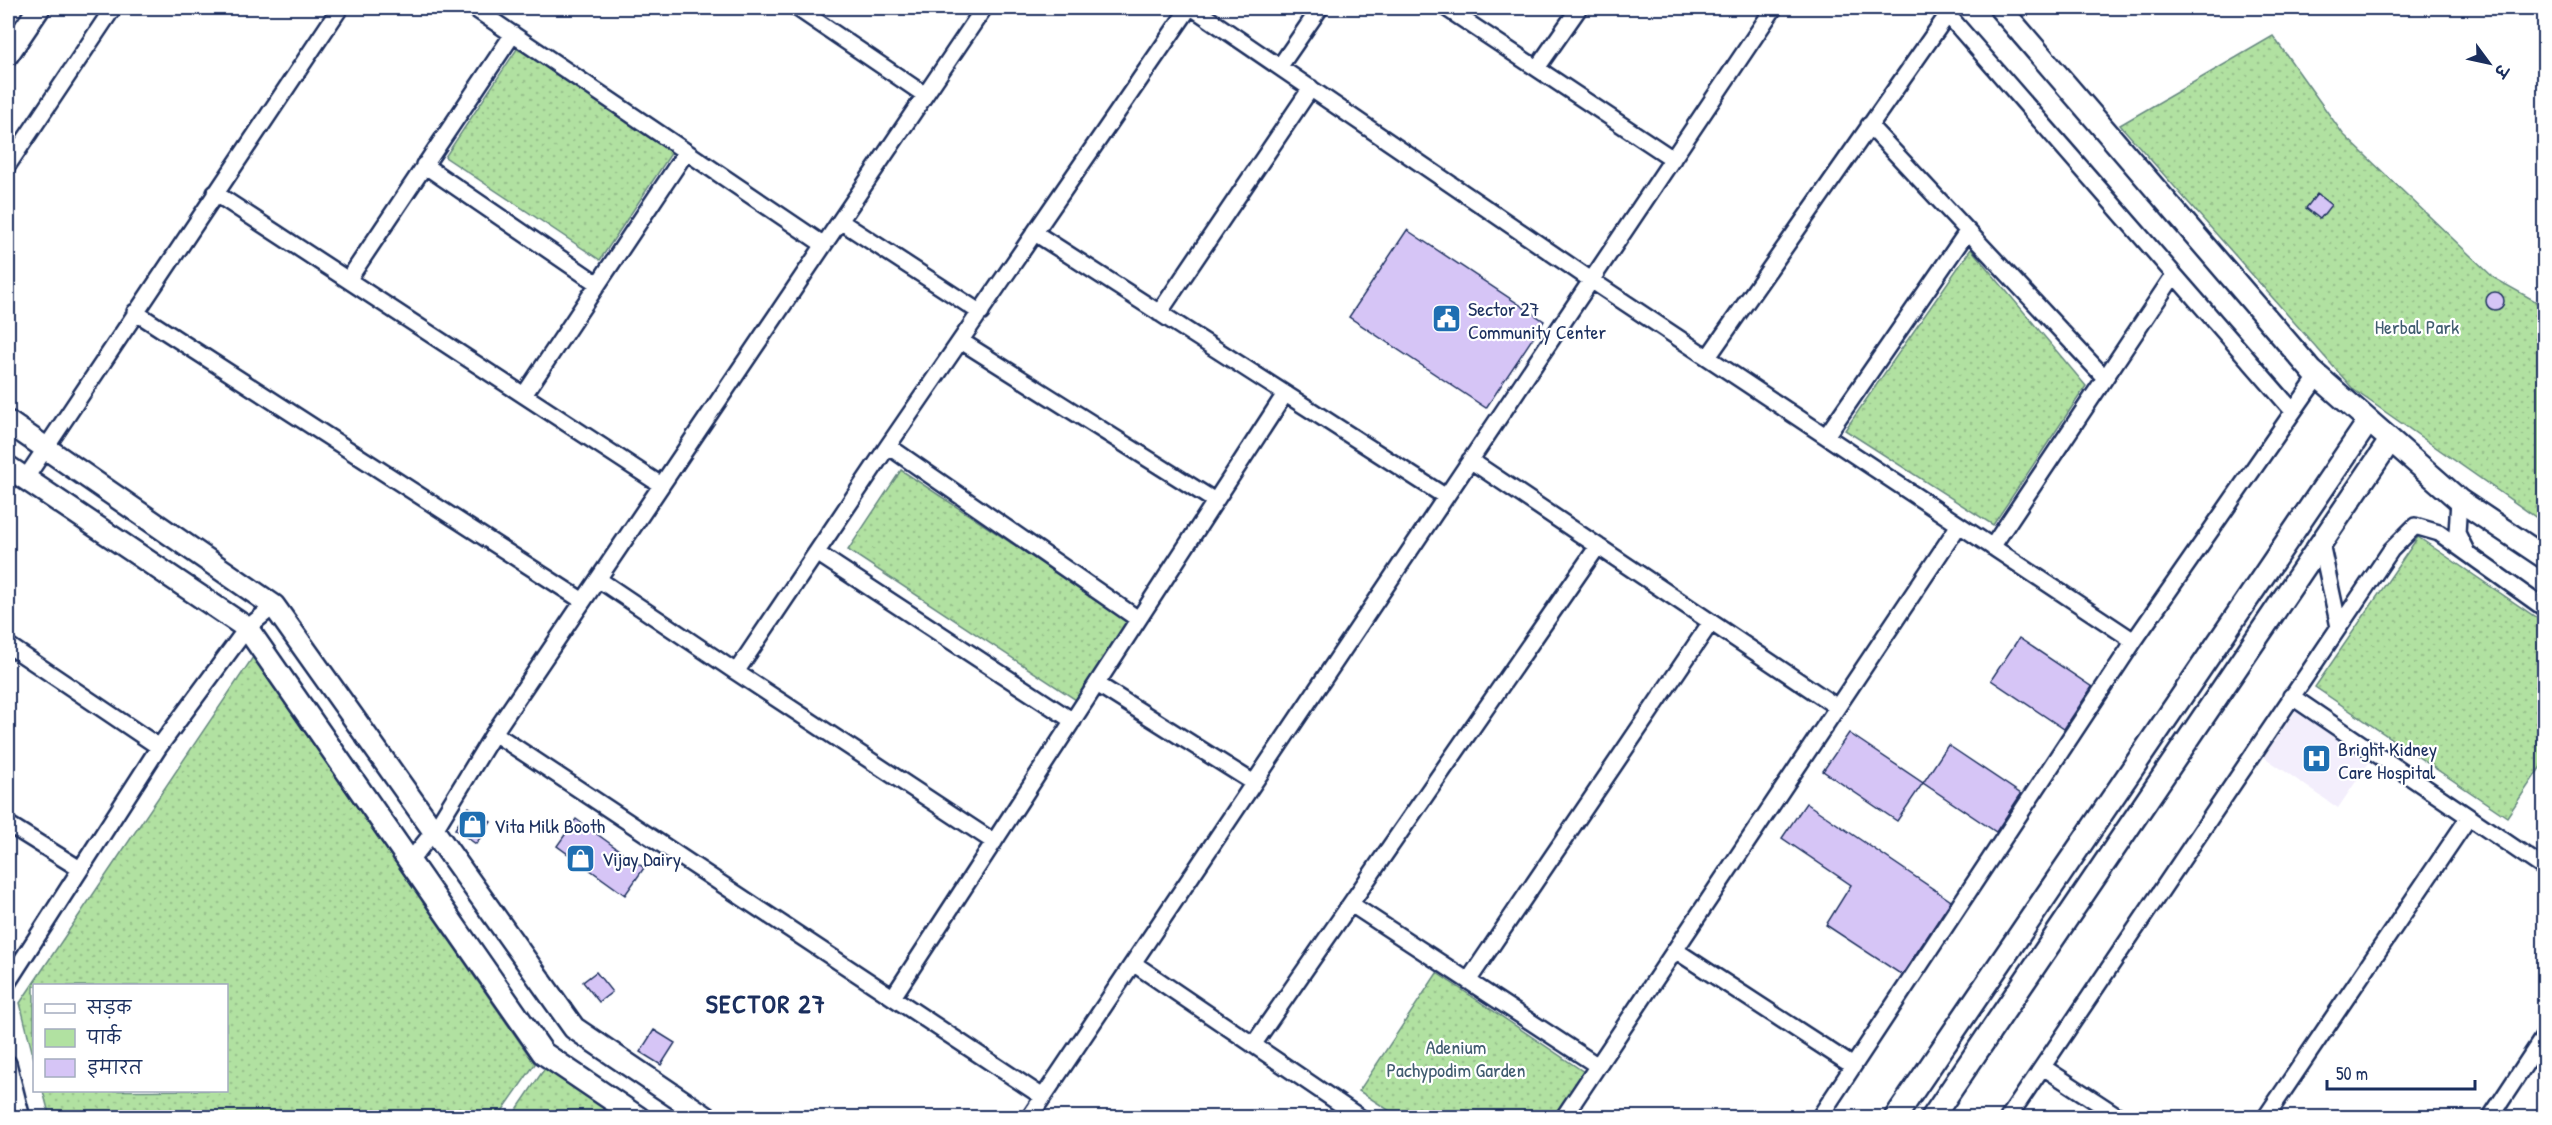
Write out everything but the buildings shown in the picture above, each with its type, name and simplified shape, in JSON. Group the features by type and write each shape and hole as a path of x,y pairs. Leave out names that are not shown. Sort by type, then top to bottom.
{"street":[{"path":"8,13 11,8"},
{"path":"8,54 39,8"},
{"path":"8,165 113,8"},
{"path":"25,479 340,8"},
{"path":"474,8 824,245"},
{"path":"797,8 925,95"},
{"path":"410,861 434,831 494,733 984,8"},
{"path":"735,672 888,446 1191,8 1280,66 1591,280 2134,641"},
{"path":"1280,66 1320,8"},
{"path":"1448,8 1673,159"},
{"path":"1537,68 1579,8"},
{"path":"494,733 893,997 1039,1110 1133,963 1774,8"},
{"path":"2000,8 2318,376 2459,500 2544,557"},
{"path":"1708,357 1945,11 2293,411"},
{"path":"348,279 513,33"},
{"path":"1160,313 1311,88"},
{"path":"1869,125 2105,378"},
{"path":"524,395 687,152"},
{"path":"424,165 598,284"},
{"path":"216,193 661,485"},
{"path":"840,221 981,313"},
{"path":"1827,436 1967,232"},
{"path":"1035,233 1446,497"},
{"path":"1992,547 2174,275"},
{"path":"135,312 583,601"},
{"path":"961,341 1215,501"},
{"path":"1819,1118 2134,641 2318,376"},
{"path":"893,997 1285,394"},
{"path":"8,422 274,606 574,1028 707,1118"},
{"path":"1895,1118 2368,422"},
{"path":"1932,1118 2390,441"},
{"path":"888,446 1138,619"},
{"path":"1470,460 1838,707"},
{"path":"8,467 247,628 543,1053 639,1118"},
{"path":"2459,500 2457,533 2469,556"},
{"path":"1563,1118 1959,525"},
{"path":"2008,1118 2391,550 2415,526 2439,533 2544,608"},
{"path":"2320,543 2339,627"},
{"path":"1253,1045 1598,546"},
{"path":"817,553 1073,721"},
{"path":"598,579 993,842"},
{"path":"8,982 159,747 247,628 274,606"},
{"path":"1468,981 1711,622"},
{"path":"8,645 159,747"},
{"path":"1097,684 1254,783"},
{"path":"2291,696 2544,868"},
{"path":"2271,1116 2469,817"},
{"path":"8,824 80,869"},
{"path":"1351,904 1598,1066"},
{"path":"1675,950 1853,1066"},
{"path":"1133,963 1361,1118"},
{"path":"2490,1118 2544,1036"},
{"path":"2043,1067 2121,1118"},
{"path":"9,1071 22,1118"}],"shaded area":[{"name":"Bright Kidney Care Hospital","path":"2296,710 2370,761 2338,808 2264,757"}],"green space":[{"name":"Herbal Park","path":"2273,36 2343,134 2494,278 2544,306 2544,523 2354,390 2120,125"},
{"path":"519,46 674,149 600,260 445,157"},
{"path":"1971,249 2086,386 1993,525 1845,430"},
{"path":"901,470 1129,621 1076,700 848,550"},
{"path":"2418,537 2544,623 2544,762 2507,817 2315,687"},
{"path":"253,657 535,1064 498,1117 50,1117 43,1092 228,1092 228,984 33,984 33,1055 20,1003"},
{"name":"Adenium Pachypodim Garden","path":"1437,973 1584,1072 1554,1117 1399,1117 1359,1091"},
{"path":"547,1065 624,1118 511,1118"}],"place":[{"name":"Sector 27 Community Center","path":"1447,319"},
{"name":"Bright Kidney Care Hospital","path":"2317,759"},
{"name":"Vita Milk Booth","path":"473,825"},
{"name":"Vijay Dairy","path":"581,858"}],"district":[{"name":"SECTOR 27","path":"766,1003"}]}
